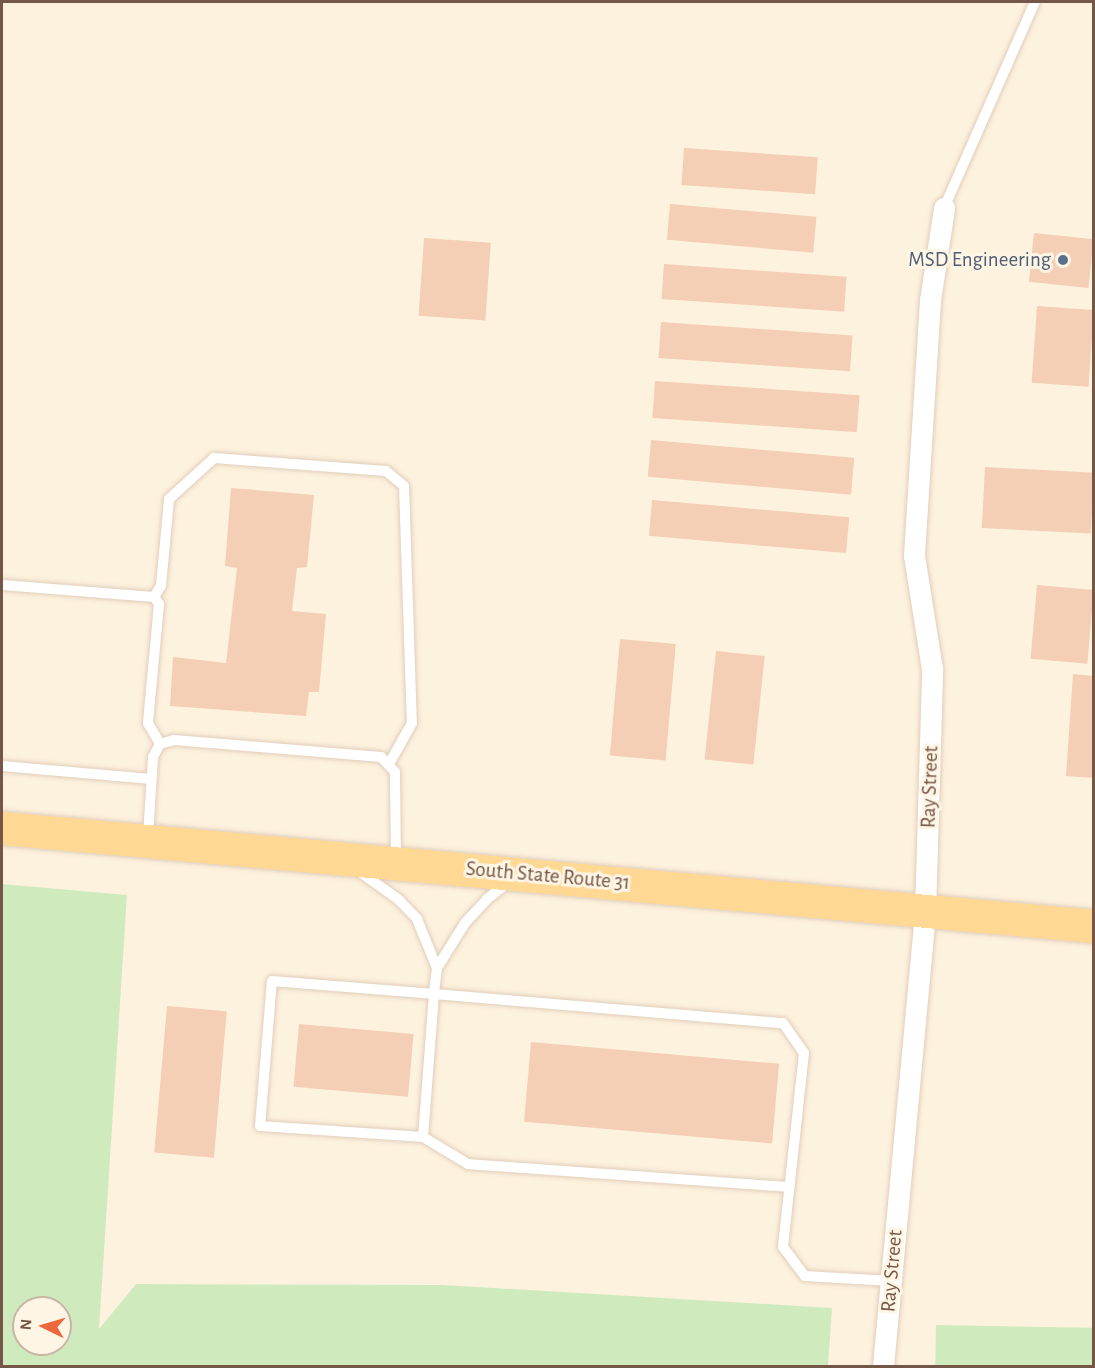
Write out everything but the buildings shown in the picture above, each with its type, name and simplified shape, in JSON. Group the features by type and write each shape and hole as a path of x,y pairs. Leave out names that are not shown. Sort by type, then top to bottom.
{"main road":[{"name":"South State Route 31","path":"2,828 396,861 1094,926"}],"street":[{"name":"Ray Street","path":"883,1366 925,912 932,669 914,555 930,300 944,208"}],"lane":[{"path":"944,208 1035,2"},
{"path":"154,597 161,586 169,499 214,458 386,471 404,486 412,723 389,764"},
{"path":"2,585 154,597 159,604 148,723 160,744"},
{"path":"148,840 153,757 160,744 174,740 370,756 381,757 395,772 398,799 396,861"},
{"path":"2,766 151,778"},
{"path":"336,856 398,899 417,919 438,968"},
{"path":"423,1137 438,968 479,907 521,873"},
{"path":"789,1187 468,1164 423,1137 260,1126 272,981 783,1023 804,1053 783,1247 805,1276 891,1281"}],"green space":[{"path":"2,884 127,895 99,1329 136,1284 443,1285 832,1308 828,1366 2,1366"},
{"path":"936,1325 1093,1328 1092,1366 935,1366"}],"place":[{"name":"MSD Engineering","path":"1063,260"}]}
